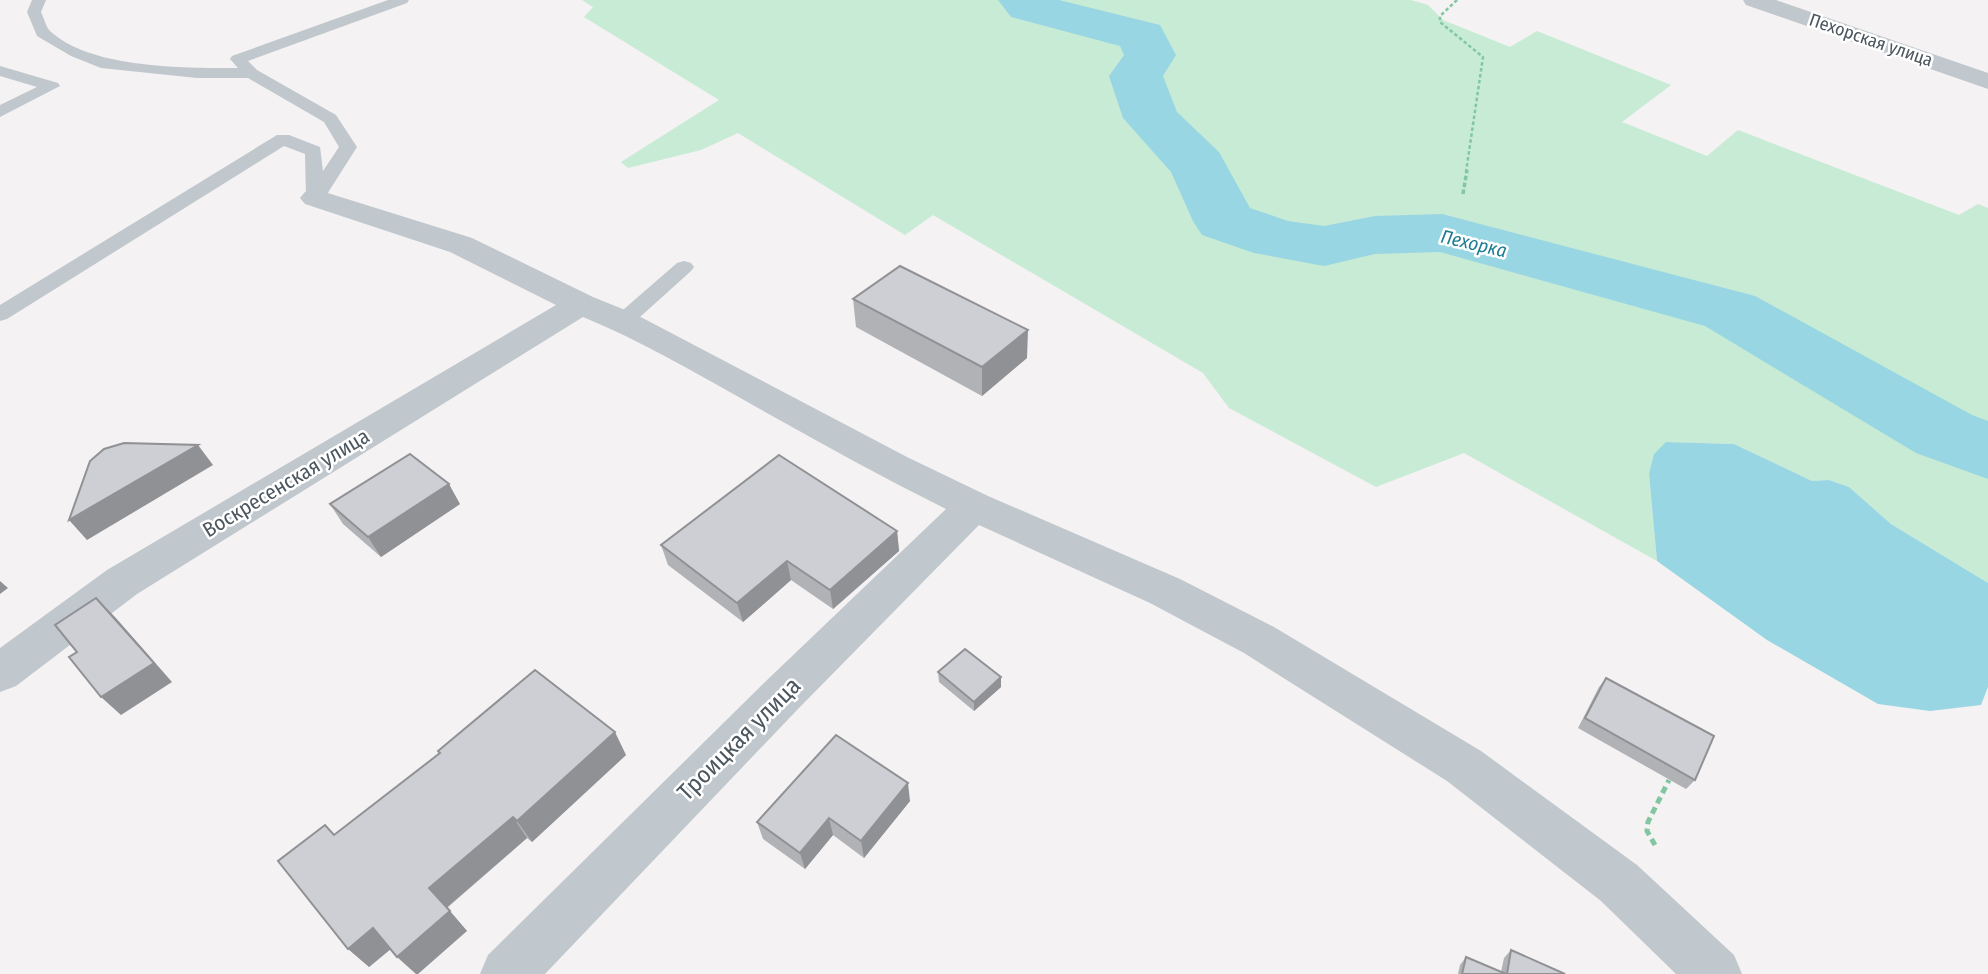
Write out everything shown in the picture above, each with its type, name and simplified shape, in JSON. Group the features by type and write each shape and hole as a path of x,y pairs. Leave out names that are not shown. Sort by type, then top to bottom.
{"street":[{"name":"Пехорская улица","path":"1754,0 1988,81"},
{"path":"315,198 461,245 580,304 623,321 894,467 974,506 1166,591 1259,640 1464,766 1619,883 1715,974"},
{"name":"Воскресенская улица","path":"0,673 122,582 580,304"},
{"name":"Троицкая улица","path":"507,974 781,696 974,506"}],"lane":[{"path":"315,198 348,147 330,120 251,73 238,60 358,20 402,0"},
{"path":"35,4 42,33 77,53 107,65 197,73 251,73"},
{"path":"0,71 52,86 0,112"},
{"path":"0,314 283,139 314,151 315,198"},
{"path":"623,321 684,267"}],"path":[{"path":"1457,0 1440,16 1440,22 1483,57 1463,194"}],"green space":[{"path":"582,0 1411,0 1428,5 1443,20 1510,47 1537,31 1671,85 1622,122 1707,156 1738,130 1959,215 1978,204 1988,208 1988,583 1891,524 1849,487 1829,480 1812,481 1734,444 1666,442 1649,474 1657,561 1464,453 1376,487 1229,408 1203,373 933,215 905,235 738,133 701,150 628,168 621,162 719,100 584,17 593,7"}],"water":[{"path":"1666,442 1734,444 1812,481 1829,480 1849,487 1891,524 1988,583 1988,687 1981,705 1930,711 1878,704 1767,640 1657,561 1649,474 1654,454"}],"building":[{"path":"900,266 1028,330 982,367 853,299"},
{"path":"124,443 198,445 69,520 90,461 104,449"},
{"path":"410,454 449,484 368,537 330,504"},
{"path":"779,455 897,531 830,590 787,561 737,603 661,545"},
{"path":"96,598 154,663 101,697 69,657 77,652 55,625"},
{"path":"965,649 1001,677 974,702 938,672"},
{"path":"535,670 615,732 517,821 513,817 429,888 450,911 397,957 373,928 348,949 278,861 325,825 334,835 440,753 438,751"},
{"path":"1606,678 1714,736 1695,780 1585,718"},
{"path":"836,735 908,783 861,841 829,818 800,853 757,822"},
{"path":"1511,950 1565,974 1507,974"},
{"path":"1466,957 1506,974 1462,974"}],"waterway":[{"name":"Пехорка","path":"1022,0 1028,7 1142,36 1150,55 1136,76 1151,118 1198,165 1225,221 1277,239 1324,246 1375,235 1442,233 1730,311 1944,434 1988,451"}]}
